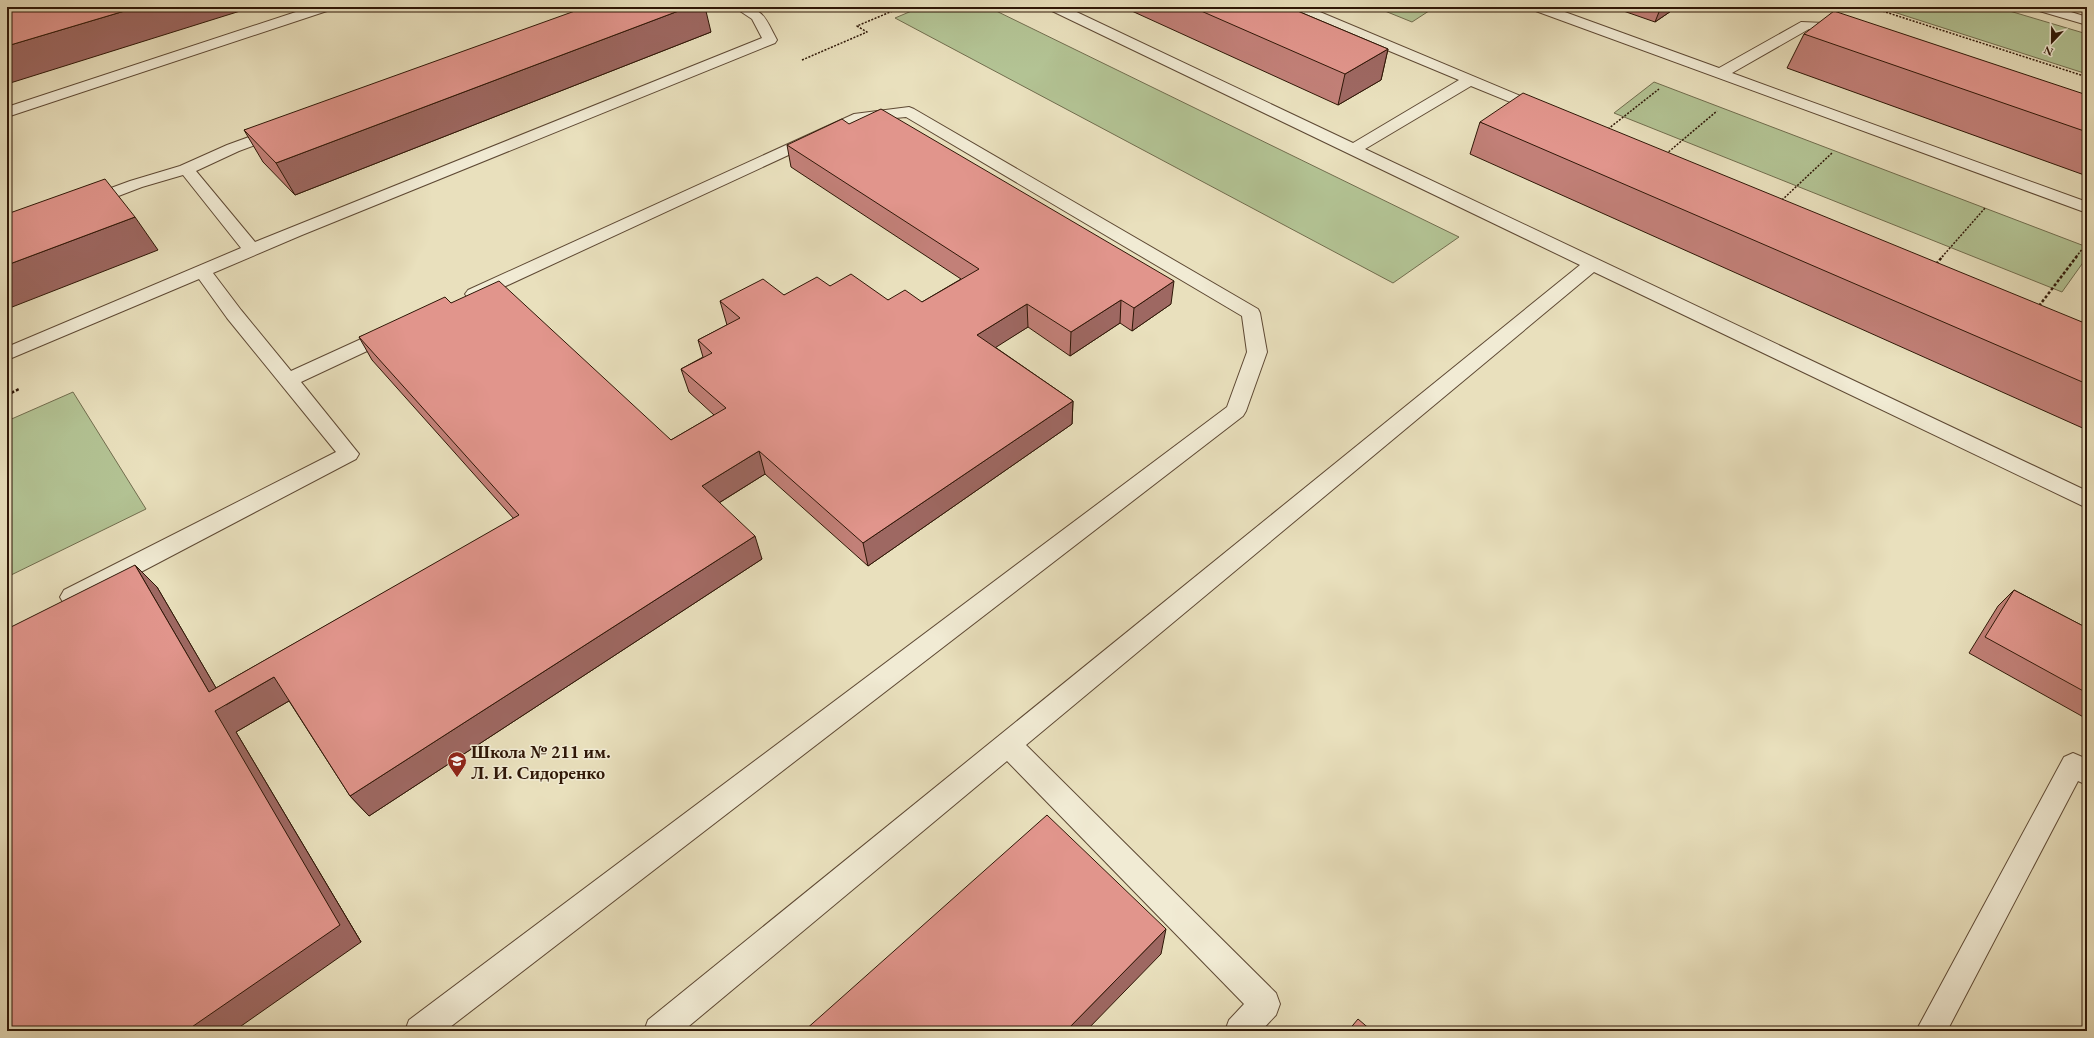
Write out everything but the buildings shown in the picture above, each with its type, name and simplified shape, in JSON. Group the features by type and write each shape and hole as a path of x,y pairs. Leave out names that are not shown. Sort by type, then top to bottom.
{"lane":[{"path":"7,112 325,7"},
{"path":"7,354 252,250 770,40 758,17 741,7"},
{"path":"1055,7 2087,500"},
{"path":"1296,7 1601,135"},
{"path":"1538,7 2087,208"},
{"path":"2041,7 2087,21"},
{"path":"1721,73 1806,25 1854,28"},
{"path":"1354,149 1470,80"},
{"path":"420,1031 1236,411 1257,352 1251,313 909,112 859,118 454,304"},
{"path":"71,209 136,184 186,169 233,148 292,127"},
{"path":"186,169 252,250"},
{"path":"659,1031 1007,743 1592,264"},
{"path":"56,605 350,454 234,314 203,271"},
{"path":"288,380 411,323"},
{"path":"1007,743 1265,1004 1240,1031"},
{"path":"1930,1031 2073,765 2087,773"}],"path":[{"path":"1870,7 2087,77"},
{"path":"1601,135 1692,63"},
{"path":"1665,154 1750,84"},
{"path":"1780,202 1861,125"},
{"path":"1934,266 2010,180"},
{"path":"2036,310 2087,244"}],"green space":[{"path":"921,7 988,7 1459,237 1393,283 895,18"},
{"path":"1375,7 1435,7 1412,22"},
{"path":"1878,7 1996,7 2087,34 2087,74"},
{"path":"1654,82 2087,247 2087,257 2062,292 1614,113"},
{"path":"73,392 146,509 7,577 7,421"}],"place":[{"name":"Школа № 211 им. Л. И. Сидоренко","path":"457,778"}]}
